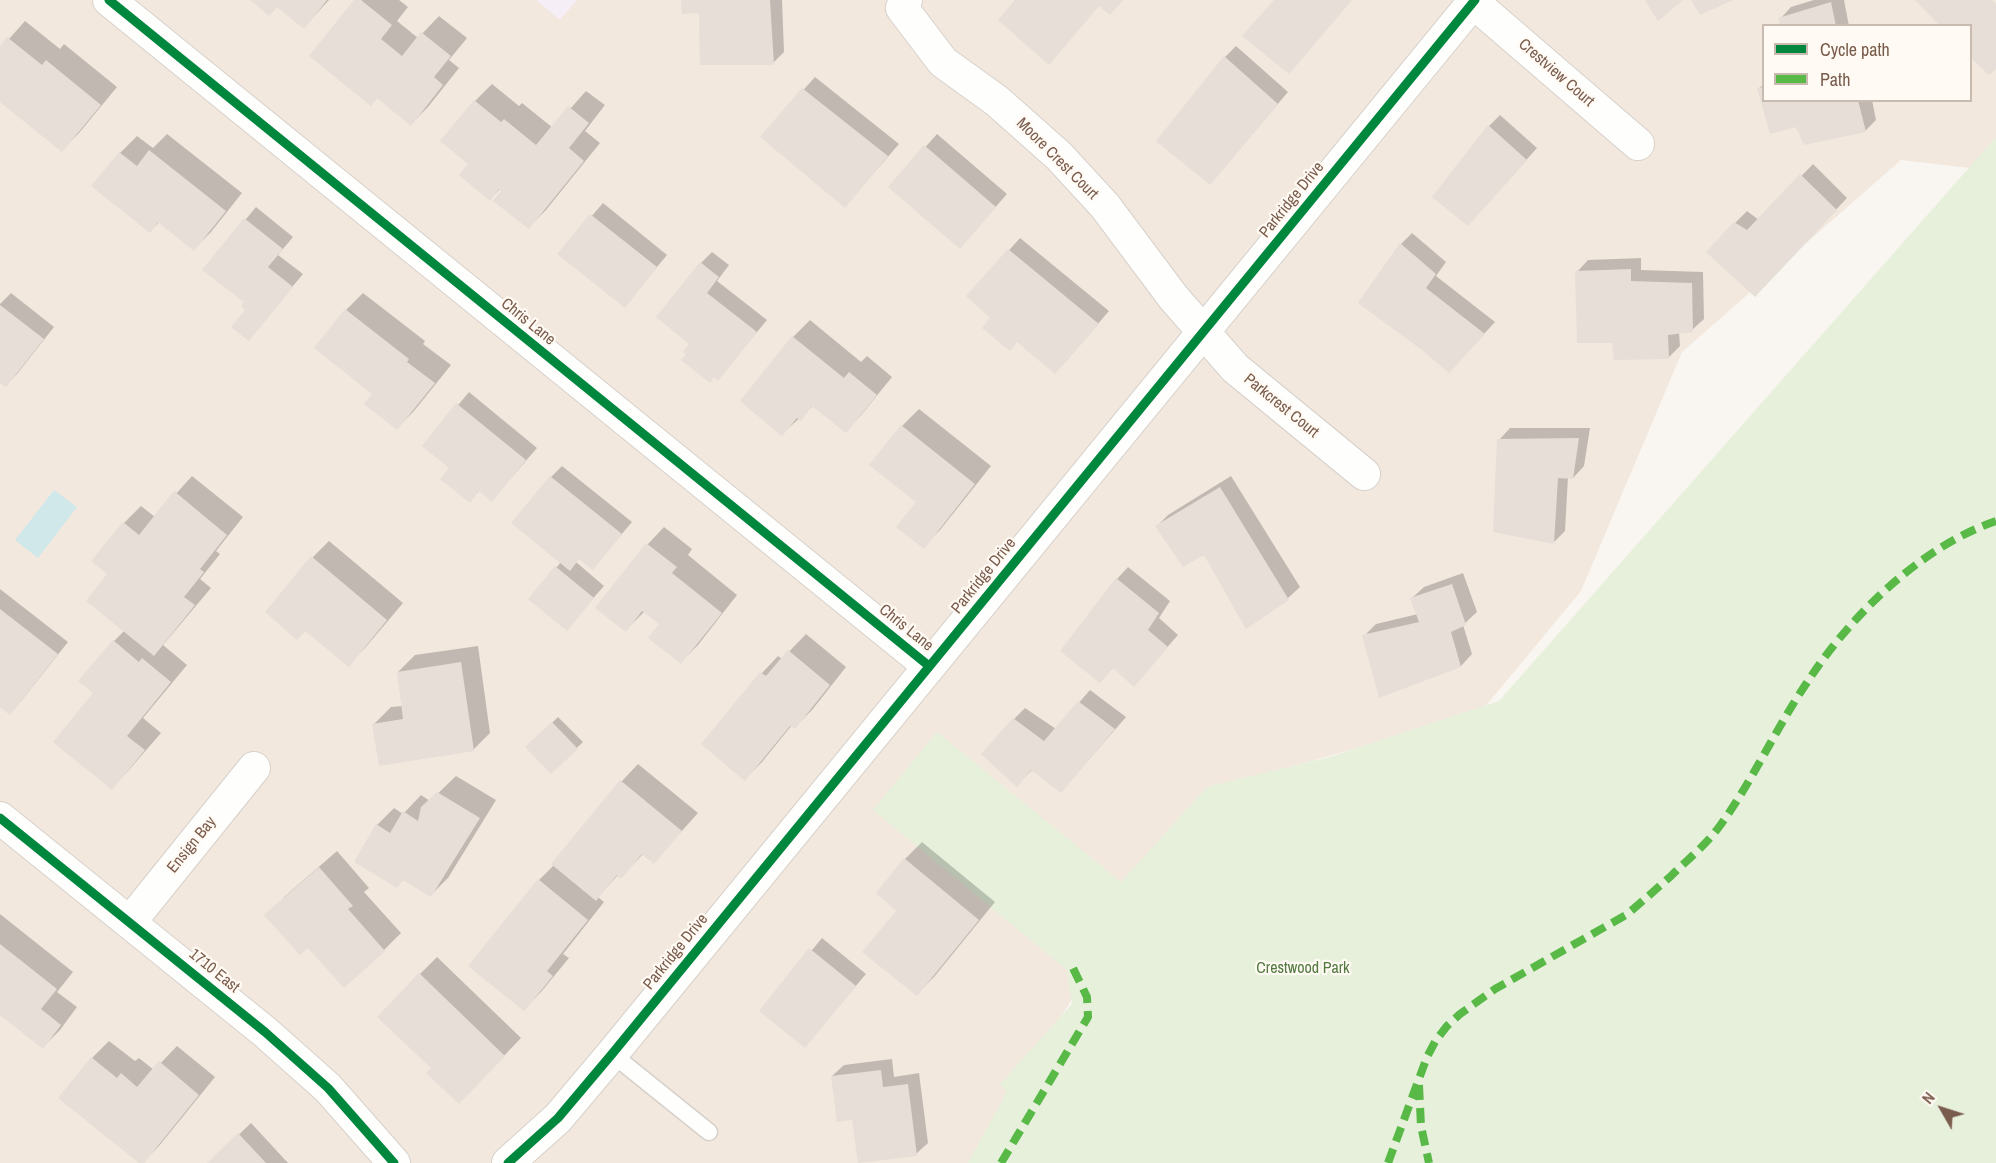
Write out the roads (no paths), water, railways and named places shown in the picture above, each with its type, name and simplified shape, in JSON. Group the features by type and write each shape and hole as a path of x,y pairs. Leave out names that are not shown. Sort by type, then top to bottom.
{"street":[{"name":"Chris Lane","path":"109,0 929,666"},
{"name":"Moore Crest Court","path":"906,0 902,8 943,62 997,101 1059,156 1105,206 1173,297 1204,331"},
{"name":"Parkridge Drive","path":"508,1163 558,1118 612,1054 1474,1"},
{"name":"Crestview Court","path":"1474,1 1638,144"},
{"name":"Parkcrest Court","path":"1204,331 1235,368 1364,474"},
{"name":"Ensign Bay","path":"129,922 255,768"},
{"name":"1710 East","path":"0,818 266,1032 320,1081 394,1163"}],"lane":[{"path":"612,1054 709,1132"}],"water":[{"path":"54,490 77,507 38,558 15,540"}],"park label":[{"name":"Crestwood Park","path":"1303,969"}]}
